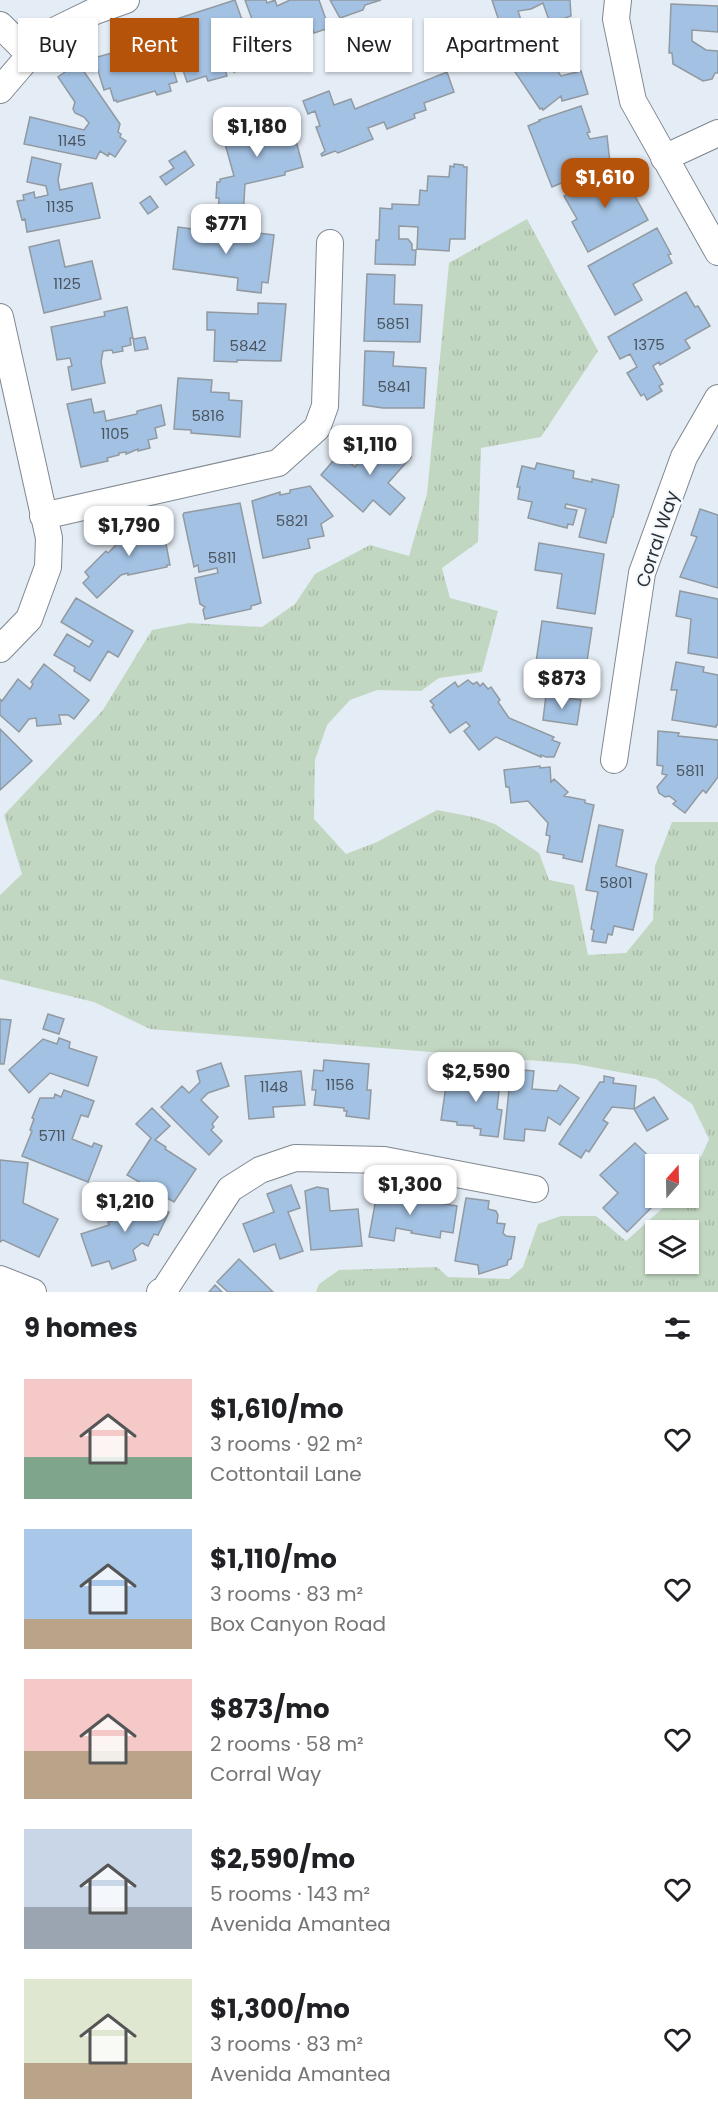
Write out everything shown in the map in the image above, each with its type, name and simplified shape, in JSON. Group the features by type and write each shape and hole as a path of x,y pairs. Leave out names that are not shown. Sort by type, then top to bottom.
{"street":[{"path":"81,18 126,0"},
{"path":"618,0 616,18 633,101 718,252"},
{"path":"0,25 18,43"},
{"path":"0,90 18,69"},
{"path":"664,158 718,133"},
{"path":"43,516 278,463 317,428 325,406 330,243"},
{"path":"0,316 49,538 48,567 29,619 0,649"},
{"name":"Corral Way","path":"614,760 642,573 684,457 718,398"},
{"path":"160,1292 165,1289 230,1189 260,1170 295,1158 384,1160 535,1189"},
{"path":"0,1279 33,1292"}],"green space":[{"path":"527,219 598,351 541,437 481,448 478,542 442,568 450,598 498,611 482,672 439,678 421,691 377,690 350,700 327,725 315,760 314,819 346,854 377,842 437,810 495,824 539,853 549,880 574,885 588,955 626,953 653,920 655,866 672,822 718,822 718,1292 316,1292 319,1284 339,1270 437,1267 448,1277 509,1279 523,1267 538,1224 561,1216 596,1216 626,1241 645,1224 645,1274 699,1274 699,1220 649,1220 663,1208 699,1208 699,1162 709,1139 692,1104 656,1079 576,1064 150,1029 94,1002 0,979 0,895 22,874 4,815 103,710 152,630 189,623 262,627 295,604 315,574 370,545 409,556 427,494 449,263"}],"building":[{"path":"235,0 241,18 211,18 211,72 226,72 227,76 208,81 206,76 187,82 184,72 199,72 199,18 179,18"},
{"path":"245,0 266,0 267,3 275,0 277,6 290,0 319,0 325,18 325,29 314,33 313,18 252,18"},
{"path":"330,0 381,0 365,5 363,10 340,18"},
{"path":"492,0 570,0 571,16 565,18 548,18 543,3 531,9 518,11 520,18 498,18"},
{"path":"671,4 718,6 718,32 692,30 692,41 706,50 718,51 718,73 715,73 712,79 703,81 673,64 672,53 669,53"},
{"path":"110,54 110,72 174,72 177,82 169,84 171,91 157,95 155,91 117,102 114,101 110,88 104,90 98,71 98,57"},
{"path":"581,71 588,94 562,101 561,96 543,110 540,109 515,72 558,72 561,76"},
{"path":"65,72 84,72 120,124 118,132 121,134 120,137 126,141 115,157 100,151 96,159 24,144 30,117 84,130 89,123 84,117 75,113 73,109 75,102 58,77"},
{"path":"447,72 454,92 424,103 426,110 414,114 415,118 387,129 384,122 368,128 373,139 338,153 335,151 322,156 321,154 325,151 316,127 320,126 315,111 308,114 303,101 329,91 334,105 351,99 355,109"},
{"path":"581,106 590,132 587,133 590,139 607,136 610,163 599,164 600,166 565,184 564,182 552,187 528,126"},
{"path":"288,111 303,167 285,172 285,175 245,184 243,217 218,216 217,182 220,182 220,179 234,176 222,133 240,128 239,124"},
{"path":"185,151 194,165 166,185 160,177 174,168 169,161"},
{"path":"32,157 61,164 58,180 60,190 92,183 100,218 27,232 25,219 22,220 17,201 24,200 23,195 34,192 35,198 48,195 46,186 27,182"},
{"path":"454,164 467,167 465,239 450,239 449,251 417,249 418,227 399,226 399,239 408,239 412,244 412,250 416,250 415,265 375,264 376,240 379,240 380,208 392,209 392,204 419,205 420,190 427,191 428,176 449,177 450,166 454,167"},
{"path":"619,167 648,220 588,252 572,222 577,219 564,196"},
{"path":"150,196 158,207 148,214 140,203"},
{"path":"178,227 214,232 215,227 234,229 233,235 240,236 241,231 274,235 268,283 262,282 261,293 237,290 238,278 173,269"},
{"path":"657,228 671,254 668,255 672,263 633,284 642,300 615,315 588,266"},
{"path":"59,240 65,267 92,261 101,299 44,313 29,247"},
{"path":"367,274 395,275 394,304 422,305 420,342 364,341"},
{"path":"686,292 710,326 685,340 690,348 660,365 659,362 653,366 663,384 659,386 662,391 647,400 644,394 641,396 627,373 637,367 630,354 620,359 608,337"},
{"path":"258,303 286,304 281,361 214,361 215,330 207,330 207,312 258,314"},
{"path":"127,307 133,338 130,338 131,345 122,347 123,351 113,353 112,350 103,351 101,362 105,383 72,390 68,367 72,366 70,358 57,360 51,327 105,316 104,312"},
{"path":"145,337 148,349 135,351 133,339"},
{"path":"365,351 394,352 393,366 426,368 424,408 383,408 363,405"},
{"path":"178,378 212,380 211,392 229,393 229,400 242,401 240,437 191,433 191,430 174,429"},
{"path":"91,399 94,413 104,411 106,421 137,414 137,411 161,405 165,425 155,428 157,438 148,440 150,448 138,451 138,449 126,454 126,452 119,453 119,455 107,458 108,461 81,467 67,404"},
{"path":"384,434 411,457 388,483 405,498 390,515 373,500 363,512 321,475 339,454 355,467"},
{"path":"537,463 574,471 573,478 592,482 592,479 619,485 606,543 579,537 586,509 566,504 565,508 577,510 573,525 568,524 567,528 528,518 532,502 518,499 520,487 517,487 522,466 535,469"},
{"path":"310,486 333,516 321,524 324,536 308,539 310,548 263,558 252,501"},
{"path":"240,503 261,603 251,606 251,609 205,619 203,610 205,607 200,604 195,578 218,573 217,568 199,572 198,565 194,567 183,515"},
{"path":"700,509 718,515 718,588 680,577 697,537 691,535"},
{"path":"150,523 151,530 163,528 170,565 121,575 97,598 83,583 89,577 85,572 106,551 108,553 118,543 117,530"},
{"path":"539,543 604,554 595,614 557,608 562,574 535,570"},
{"path":"680,591 718,599 718,658 688,653 691,619 676,616"},
{"path":"76,598 133,631 118,657 108,651 90,681 74,671 75,667 54,655 67,634 89,647 93,641 61,622"},
{"path":"542,621 592,628 587,661 579,660 574,692 541,687 542,678 534,676"},
{"path":"676,662 704,667 703,672 718,675 718,725 716,727 672,720 677,690 671,690"},
{"path":"44,664 89,700 74,719 68,715 59,715 61,724 37,726 36,718 29,719 19,732 0,715 0,699 2,701 18,679 30,689 33,684 31,682"},
{"path":"468,680 473,684 477,682 480,686 483,683 488,689 491,687 509,718 554,737 552,740 560,743 554,757 541,755 541,757 496,737 479,750 464,731 470,726 466,722 450,733 430,701 455,682 458,687"},
{"path":"546,695 581,700 577,725 543,720"},
{"path":"0,729 32,761 0,790"},
{"path":"658,731 679,733 678,736 718,740 718,777 706,793 703,790 685,813 673,804 676,801 659,793 657,787 667,775 662,774 663,766 657,765"},
{"path":"540,766 540,768 550,767 551,782 554,779 568,792 564,796 585,800 585,803 594,805 582,862 547,852 550,836 546,835 548,823 528,801 511,803 504,770"},
{"path":"599,825 623,830 616,866 647,874 633,930 614,926 612,935 608,934 606,943 592,941 594,930 591,929 598,892 586,890"},
{"path":"48,1014 64,1019 59,1034 43,1029"},
{"path":"0,1019 11,1020 4,1064 0,1064"},
{"path":"59,1038 70,1042 69,1048 97,1057 88,1086 50,1073 29,1093 9,1070 43,1039 57,1044"},
{"path":"324,1060 369,1064 367,1090 371,1090 369,1119 346,1116 347,1111 344,1111 344,1108 314,1105 316,1090 312,1090 314,1070 323,1071"},
{"path":"221,1063 229,1086 208,1093 201,1100 218,1117 212,1124 214,1127 211,1130 222,1141 209,1155 161,1107 182,1086 189,1093 200,1082 197,1071"},
{"path":"472,1069 501,1072 497,1109 502,1110 498,1137 480,1135 481,1129 474,1128 474,1126 457,1125 457,1122 441,1120 446,1086 469,1089"},
{"path":"511,1069 534,1071 532,1089 557,1091 560,1085 579,1098 560,1125 548,1117 545,1131 525,1129 524,1141 504,1139"},
{"path":"301,1071 305,1105 273,1107 274,1117 249,1119 245,1076"},
{"path":"604,1076 614,1078 613,1083 636,1086 634,1109 612,1107 603,1120 608,1123 589,1152 586,1150 581,1158 559,1144 600,1082 604,1082"},
{"path":"64,1090 94,1101 88,1117 81,1115 72,1139 92,1147 94,1143 102,1146 88,1182 22,1156 32,1131 30,1130 34,1119 32,1118 40,1098 54,1098 55,1094 61,1097"},
{"path":"654,1097 668,1119 647,1131 634,1109"},
{"path":"152,1108 170,1126 155,1140 196,1169 174,1202 127,1175 151,1138 136,1124"},
{"path":"635,1143 647,1154 645,1208 651,1208 627,1232 603,1208 618,1193 600,1175"},
{"path":"0,1160 28,1163 23,1203 58,1219 39,1257 3,1240 0,1242"},
{"path":"291,1185 300,1208 288,1212 303,1251 280,1259 275,1244 254,1252 243,1224 274,1212 267,1194"},
{"path":"317,1187 328,1189 330,1211 358,1209 362,1246 311,1250 305,1191"},
{"path":"378,1188 402,1192 402,1197 419,1200 420,1195 438,1198 437,1203 457,1206 453,1233 441,1231 440,1238 396,1228 394,1241 369,1237"},
{"path":"131,1193 169,1212 158,1235 154,1234 148,1246 142,1243 133,1250 136,1260 112,1269 109,1261 92,1266 81,1234 109,1225 108,1222 119,1219"},
{"path":"466,1198 489,1201 488,1209 496,1211 498,1215 497,1223 505,1224 503,1233 506,1236 515,1237 511,1259 508,1260 507,1265 479,1274 478,1265 455,1261"},
{"path":"239,1259 273,1292 228,1292 217,1282"},
{"path":"215,1285 222,1292 209,1292"}]}
